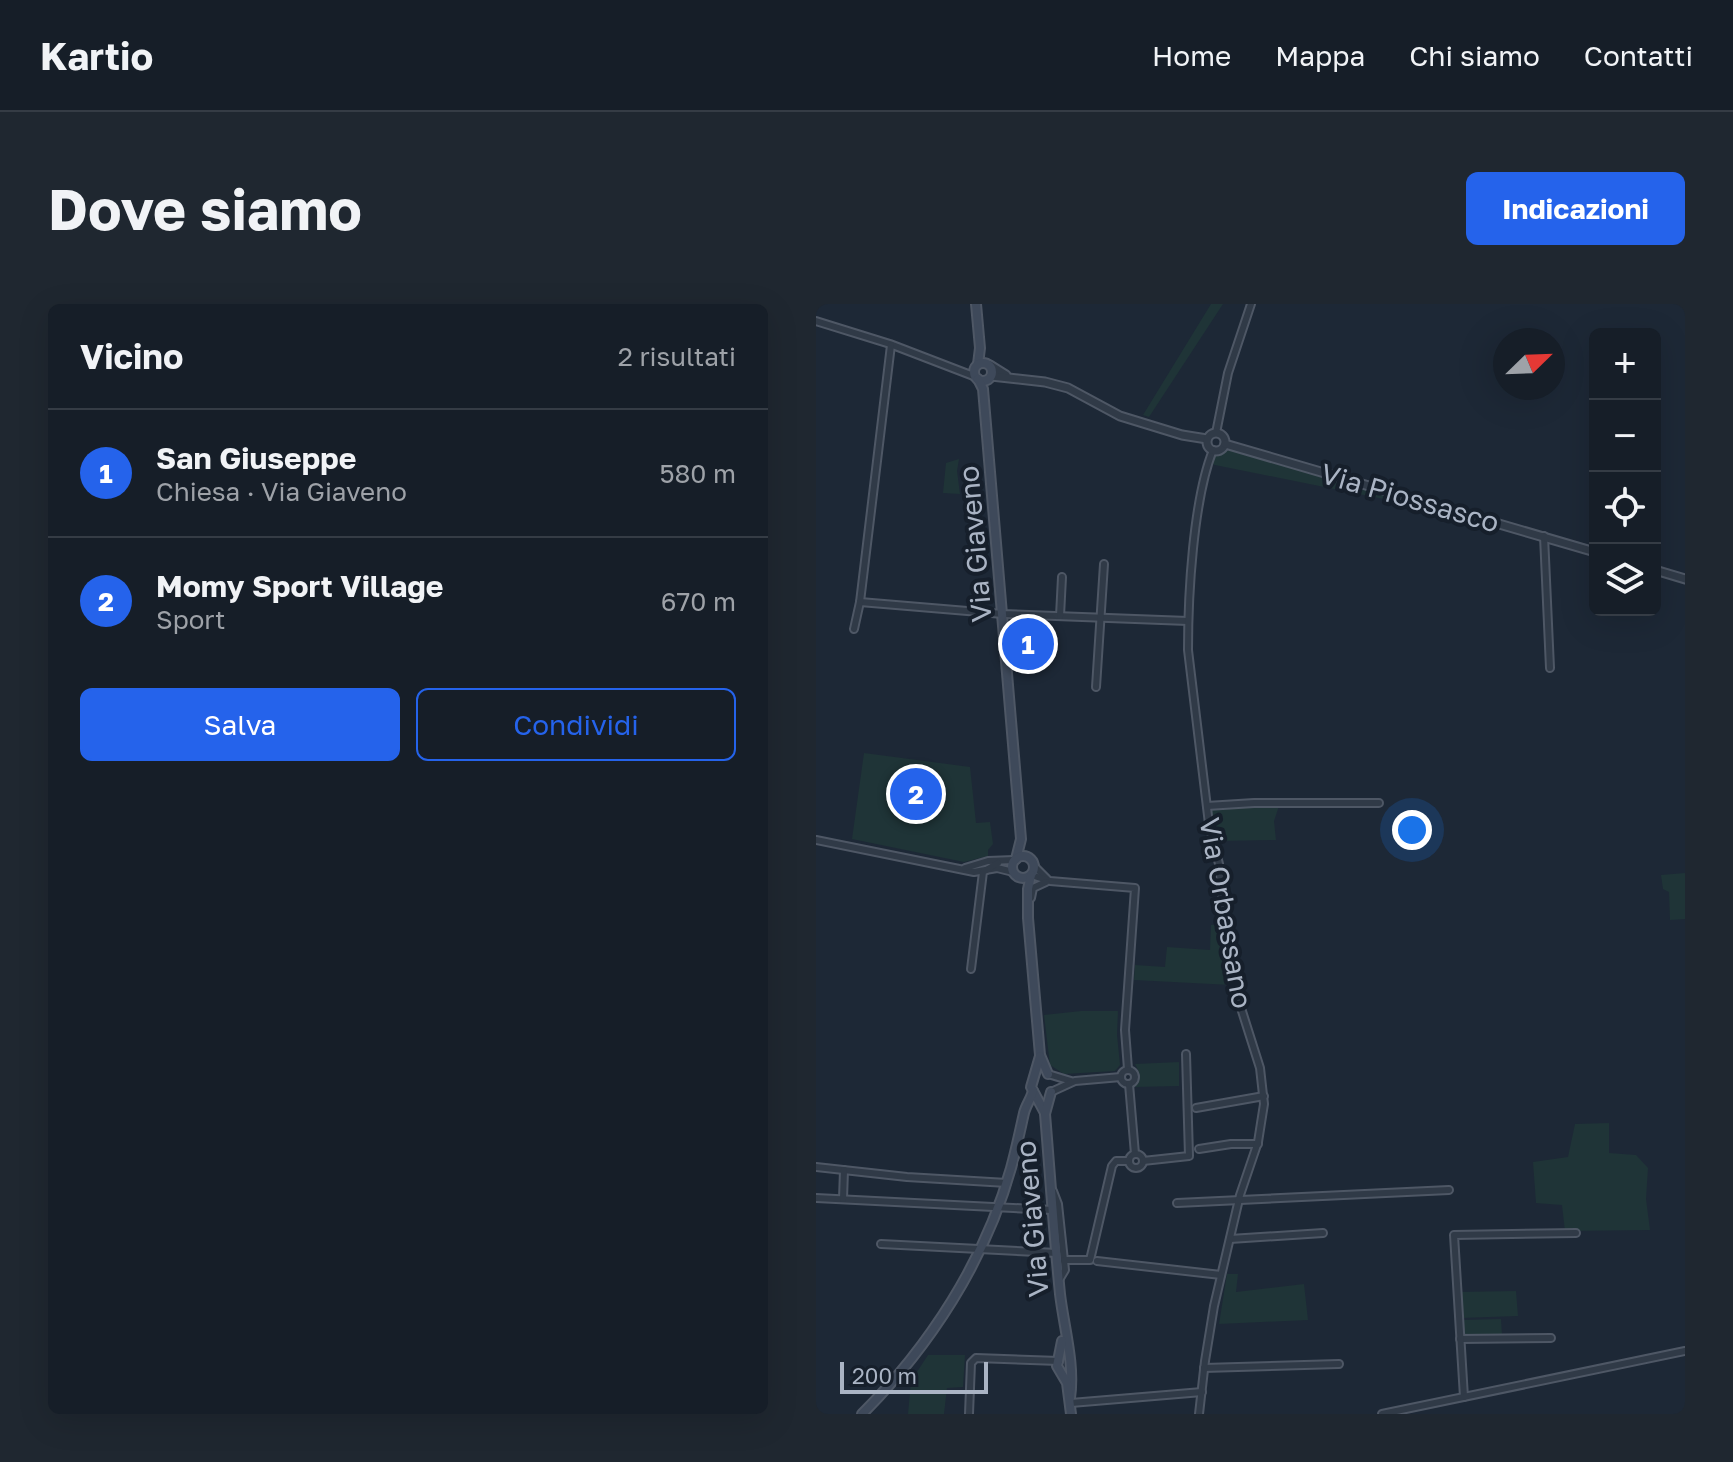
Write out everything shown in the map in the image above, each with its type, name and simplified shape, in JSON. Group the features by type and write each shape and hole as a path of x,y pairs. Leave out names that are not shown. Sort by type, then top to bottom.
{"main road":[{"name":"Via Giaveno","path":"976,304 982,365 990,378"},
{"name":"Via Giaveno","path":"982,365 977,378 983,389 1021,839 1032,867 1028,917"},
{"path":"977,378 990,378"},
{"path":"983,389 990,378"},
{"name":"Via Giaveno","path":"1021,839 1015,874 1023,887 1028,917 1040,1055 1054,1082 1045,1114 1060,1256 1063,1365 1071,1414"},
{"path":"1015,860 1024,856 1032,867 1024,878 1015,874"},
{"name":"Via Giaveno","path":"1040,1055 1031,1083 1045,1114"},
{"path":"1033,1076 1048,1074"},
{"path":"862,1414 907,1365 951,1303 998,1207 1025,1109 1034,1092 1044,1095 1051,1092"}],"street":[{"path":"964,371 982,365 1011,377 1068,388 1132,420 1207,439 1216,433 1228,373 1251,304"},
{"path":"816,321 891,345 977,378"},
{"path":"854,629 860,602 891,345"},
{"path":"990,378 1011,377"},
{"path":"1207,439 1207,445 1213,450 1222,449 1225,444 1223,436 1216,433"},
{"name":"Via Piossasco","path":"1225,444 1589,550"},
{"name":"Via Orbassano","path":"1199,1414 1221,1275 1239,1199 1258,1144 1264,1096 1260,1068 1241,1008 1227,947 1219,864 1207,806 1188,650 1188,621 1202,485 1213,450"},
{"path":"1544,536 1550,668"},
{"path":"1096,687 1104,564"},
{"path":"1661,572 1685,579"},
{"path":"1060,616 1062,577"},
{"path":"860,602 1003,614 1188,621"},
{"path":"1207,806 1379,803"},
{"path":"816,840 962,869 983,872 997,868 1015,874"},
{"path":"971,969 983,872 998,863 1015,860"},
{"path":"962,869 983,862 998,863"},
{"path":"1032,867 1050,881 1135,888 1125,1030 1128,1069"},
{"name":"Via Giaveno","path":"1028,917 1033,888 1050,881"},
{"path":"1143,1161 1189,1156 1186,1054"},
{"path":"1121,1077 1122,1072 1128,1069"},
{"path":"1128,1069 1136,1076 1129,1084"},
{"path":"1048,1074 1075,1081 1121,1077"},
{"path":"1121,1077 1129,1084"},
{"path":"1051,1092 1075,1081"},
{"path":"881,1244 980,1249 1090,1260 1112,1166 1116,1161 1129,1161 1135,1154 1129,1084"},
{"path":"1196,1108 1264,1096"},
{"path":"1199,1149 1258,1144"},
{"path":"1129,1161 1135,1169 1141,1167 1142,1156 1135,1154"},
{"path":"816,1167 1007,1183"},
{"path":"843,1199 844,1170"},
{"path":"1052,1190 1057,1197 1060,1256"},
{"path":"1177,1203 1449,1190"},
{"path":"816,1198 1053,1210"},
{"path":"1230,1239 1323,1233"},
{"path":"1464,1397 1454,1235 1576,1233"},
{"path":"1097,1261 1221,1275"},
{"path":"1460,1339 1551,1338"},
{"path":"1382,1414 1685,1351"},
{"path":"969,1414 971,1365 974,1359 1046,1360 1063,1365"},
{"path":"1204,1368 1339,1364"},
{"path":"1070,1400 1202,1392"}],"green space":[{"path":"1211,304 1223,304 1149,417 1143,415"},
{"path":"1229,450 1541,539 1438,510 1210,464 1213,457"},
{"path":"959,459 960,494 943,493 946,463"},
{"path":"864,753 970,767 976,823 990,822 993,844 988,856 964,862 852,839"},
{"path":"1279,806 1274,821 1276,840 1217,841 1211,811 1216,807"},
{"path":"1685,873 1685,919 1670,920 1669,892 1663,889 1661,875"},
{"path":"1222,924 1231,985 1134,980 1135,965 1165,967 1167,947 1210,950 1211,925"},
{"path":"1118,1011 1120,1065 1115,1071 1064,1074 1050,1065 1044,1015"},
{"path":"1179,1062 1179,1086 1134,1087 1139,1076 1135,1064"},
{"path":"1609,1123 1609,1153 1636,1155 1648,1168 1646,1199 1650,1230 1565,1231 1562,1205 1536,1203 1533,1162 1568,1157 1575,1124"},
{"path":"1227,1274 1238,1274 1236,1292 1304,1284 1308,1320 1219,1324"},
{"path":"1516,1291 1518,1316 1460,1318 1459,1292"},
{"path":"1501,1319 1502,1335 1462,1337 1461,1320"},
{"path":"928,1355 965,1355 963,1387 947,1388 944,1414 908,1414 911,1381"}],"place":[{"name":"San Giuseppe","path":"1028,644"},
{"name":"Momy Sport Village","path":"916,794"}]}
